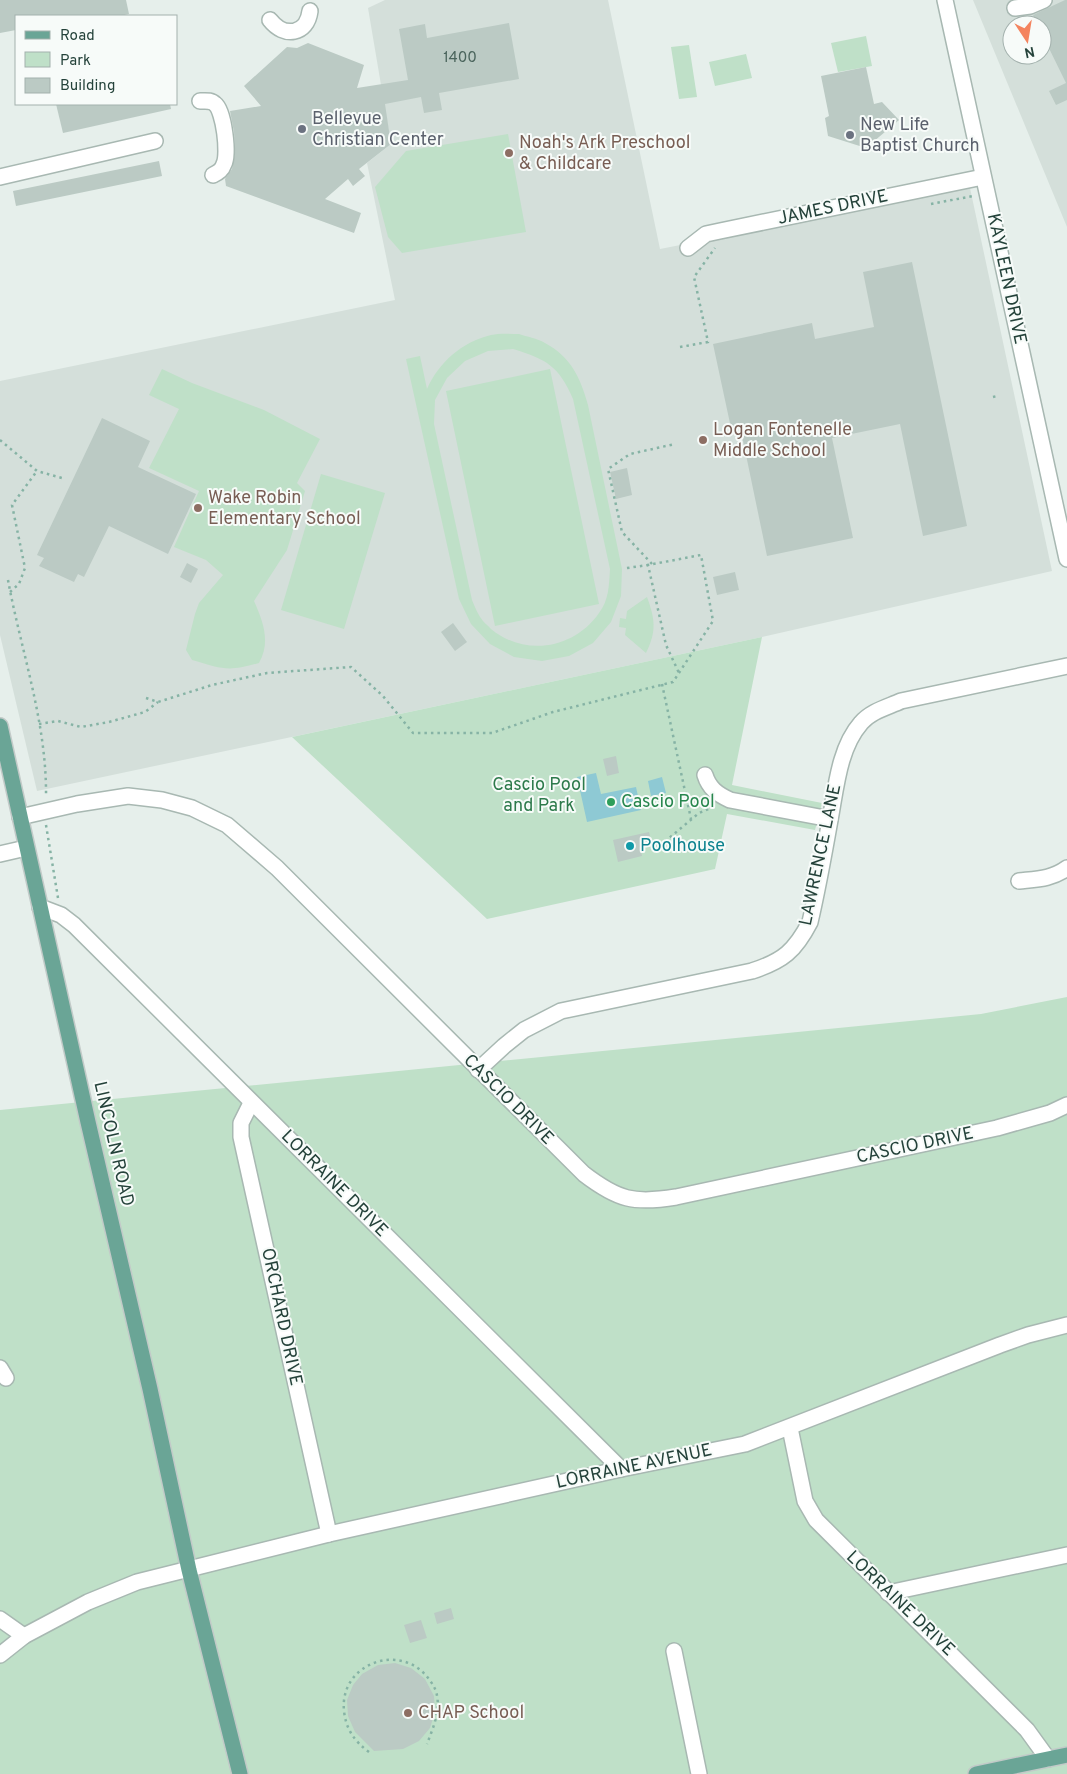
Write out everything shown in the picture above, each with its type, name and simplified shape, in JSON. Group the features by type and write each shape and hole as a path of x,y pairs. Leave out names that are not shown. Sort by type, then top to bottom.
{"main road":[{"name":"LINCOLN ROAD","path":"0,726 26,848 157,1417 189,1570 240,1774"},
{"path":"976,1774 1067,1755"}],"street":[{"name":"KAYLEEN DRIVE","path":"945,0 1067,559"},
{"path":"1015,8 1030,6 1044,0"},
{"path":"270,20 281,31 287,32 302,29 309,19 310,11"},
{"path":"200,101 210,101 220,109 226,147 224,165 220,171 213,174"},
{"path":"0,177 155,141"},
{"name":"JAMES DRIVE","path":"688,248 706,234 983,177"},
{"name":"LAWRENCE LANE","path":"478,1070 524,1030 561,1011 752,971 778,961 798,942 810,922 839,774 848,745 861,722 870,715 901,701 1067,666"},
{"path":"705,775 708,785 719,795 730,800 830,819"},
{"name":"CASCIO DRIVE","path":"20,817 128,796 162,800 192,808 227,825 277,868 584,1174 613,1194 631,1200 652,1201 997,1128 1042,1115 1067,1105"},
{"path":"0,854 26,848"},
{"path":"1019,880 1045,879 1059,874 1067,868"},
{"name":"LORRAINE DRIVE","path":"40,906 60,915 74,925 251,1103 622,1469"},
{"name":"ORCHARD DRIVE","path":"251,1103 241,1123 241,1137 329,1534"},
{"name":"LORRAINE AVENUE","path":"0,1655 24,1636 88,1602 121,1588 153,1578 329,1534 622,1469 745,1444 1000,1345 1028,1335 1067,1326"},
{"name":"LORRAINE DRIVE","path":"790,1428 805,1501 816,1520 1027,1730 1048,1759"},
{"path":"888,1593 1067,1555"},
{"path":"0,1619 24,1636"},
{"path":"674,1651 699,1774"}],"path":[{"path":"0,440 37,471 62,478"},
{"path":"675,444 630,454 608,469 622,532 650,564 666,645 679,673"},
{"path":"10,593 19,584 25,568 12,505 37,471"},
{"path":"39,724 58,721 81,727 109,722 145,712 158,702 212,685 267,673 351,667 383,696 413,733 492,733 553,712 674,682 713,621 701,555 627,568"},
{"path":"8,580 39,724 46,777 45,811 47,837 60,915"},
{"path":"662,684 691,820"},
{"path":"146,698 158,702"},
{"path":"640,847 662,844 699,812 721,806 730,800"},
{"path":"369,1752 356,1741 348,1729 344,1703 346,1689 360,1671 371,1664 385,1661 402,1660 413,1664 429,1678 436,1690 438,1710 426,1744"}],"shaded area":[{"path":"385,0 608,0 660,249 970,188 1052,571 762,637 37,791 0,635 0,381 395,300 367,163 391,144 368,8"},
{"path":"973,0 1067,0 1067,227"}],"green space":[{"path":"866,36 872,66 838,72 831,43"},
{"path":"689,45 697,97 679,99 671,47"},
{"path":"746,54 752,78 715,86 709,62"},
{"path":"508,134 526,232 402,253 388,237 375,187 406,151"},
{"path":"519,334 539,340 562,355 568,361 582,385 588,405 622,569 621,596 611,622 593,643 569,656 542,661 514,657 490,644 471,624 459,599 406,359 420,356 427,389 438,370 461,348 480,338 491,335","holes":["513,349 534,356 550,365 557,371 573,399 610,569 607,598 599,613 589,625 576,635 548,645 534,646 504,638 491,629 478,614 472,600 434,424 435,400 447,378 465,361 488,351"]},
{"path":"162,369 192,383 264,410 320,439 297,483 305,491 287,550 254,601 263,624 265,639 263,655 259,663 240,668 219,667 192,660 186,650 199,603 223,575 206,560 174,547 199,491 149,468 179,409 149,395"},
{"path":"550,369 599,604 495,626 446,391"},
{"path":"321,474 385,493 344,629 281,610"},
{"path":"647,597 654,625 650,645 646,653 625,635 626,628 619,627 620,618 626,619 627,611"},
{"name":"Cascio Pool and Park","path":"762,637 732,785 822,803 815,830 727,814 715,869 487,919 292,737"},
{"path":"1067,997 1067,1774 0,1774 0,1110 981,1014"}],"water":[{"name":"Cascio Pool","path":"596,773 601,794 636,787 641,810 587,822 577,777"},
{"path":"662,777 666,793 651,796 648,781"}],"building":[{"path":"0,0 126,0 129,14 15,15 15,30 0,33"},
{"path":"1067,0 1067,100 1056,105 1049,91 1066,83 1052,54 1052,15 1033,15"},
{"name":"Bellevue Christian Center","path":"509,23 519,79 439,93 442,110 424,113 421,97 385,104 391,144 359,169 365,176 353,186 348,179 325,199 361,213 354,233 226,186 225,179 232,169 235,152 230,111 261,106 244,86 287,47 297,48 308,43 364,65 357,88 408,80 399,29 425,24 427,38"},
{"path":"866,67 874,104 882,102 899,120 866,148 828,136 825,118 829,116 821,76"},
{"path":"56,105 170,105 171,109 63,133"},
{"path":"159,161 162,176 16,206 13,191"},
{"name":"Logan Fontenelle Middle School","path":"912,262 967,526 923,536 900,424 832,438 853,538 767,556 740,426 731,428 713,344 812,323 815,339 874,327 863,272"},
{"path":"102,418 150,441 138,467 196,494 168,554 109,526 84,577 78,574 74,582 39,566 44,558 37,555"},
{"path":"627,468 632,495 616,499 610,472"},
{"path":"187,563 198,569 191,583 180,577"},
{"path":"735,572 739,590 717,595 713,577"},
{"path":"453,623 467,642 455,651 441,632"},
{"path":"616,756 619,773 607,776 603,759"},
{"name":"Poolhouse","path":"649,832 652,844 640,847 642,856 618,862 613,840"},
{"path":"451,1608 454,1619 437,1624 434,1613"},
{"path":"421,1620 427,1638 410,1643 404,1625"},
{"name":"CHAP School","path":"395,1663 411,1668 425,1679 434,1696 435,1712 430,1728 419,1741 403,1749 374,1751 355,1732 348,1716 347,1700 353,1685 362,1674 378,1665"}],"place":[{"name":"Bellevue Christian Center","path":"302,129"},
{"name":"New Life Baptist Church","path":"850,135"},
{"name":"Noah's Ark Preschool & Childcare","path":"509,153"},
{"name":"Logan Fontenelle Middle School","path":"703,440"},
{"name":"Wake Robin Elementary School","path":"198,508"},
{"name":"Cascio Pool","path":"611,802"},
{"name":"Poolhouse","path":"630,846"},
{"name":"CHAP School","path":"408,1713"}]}
